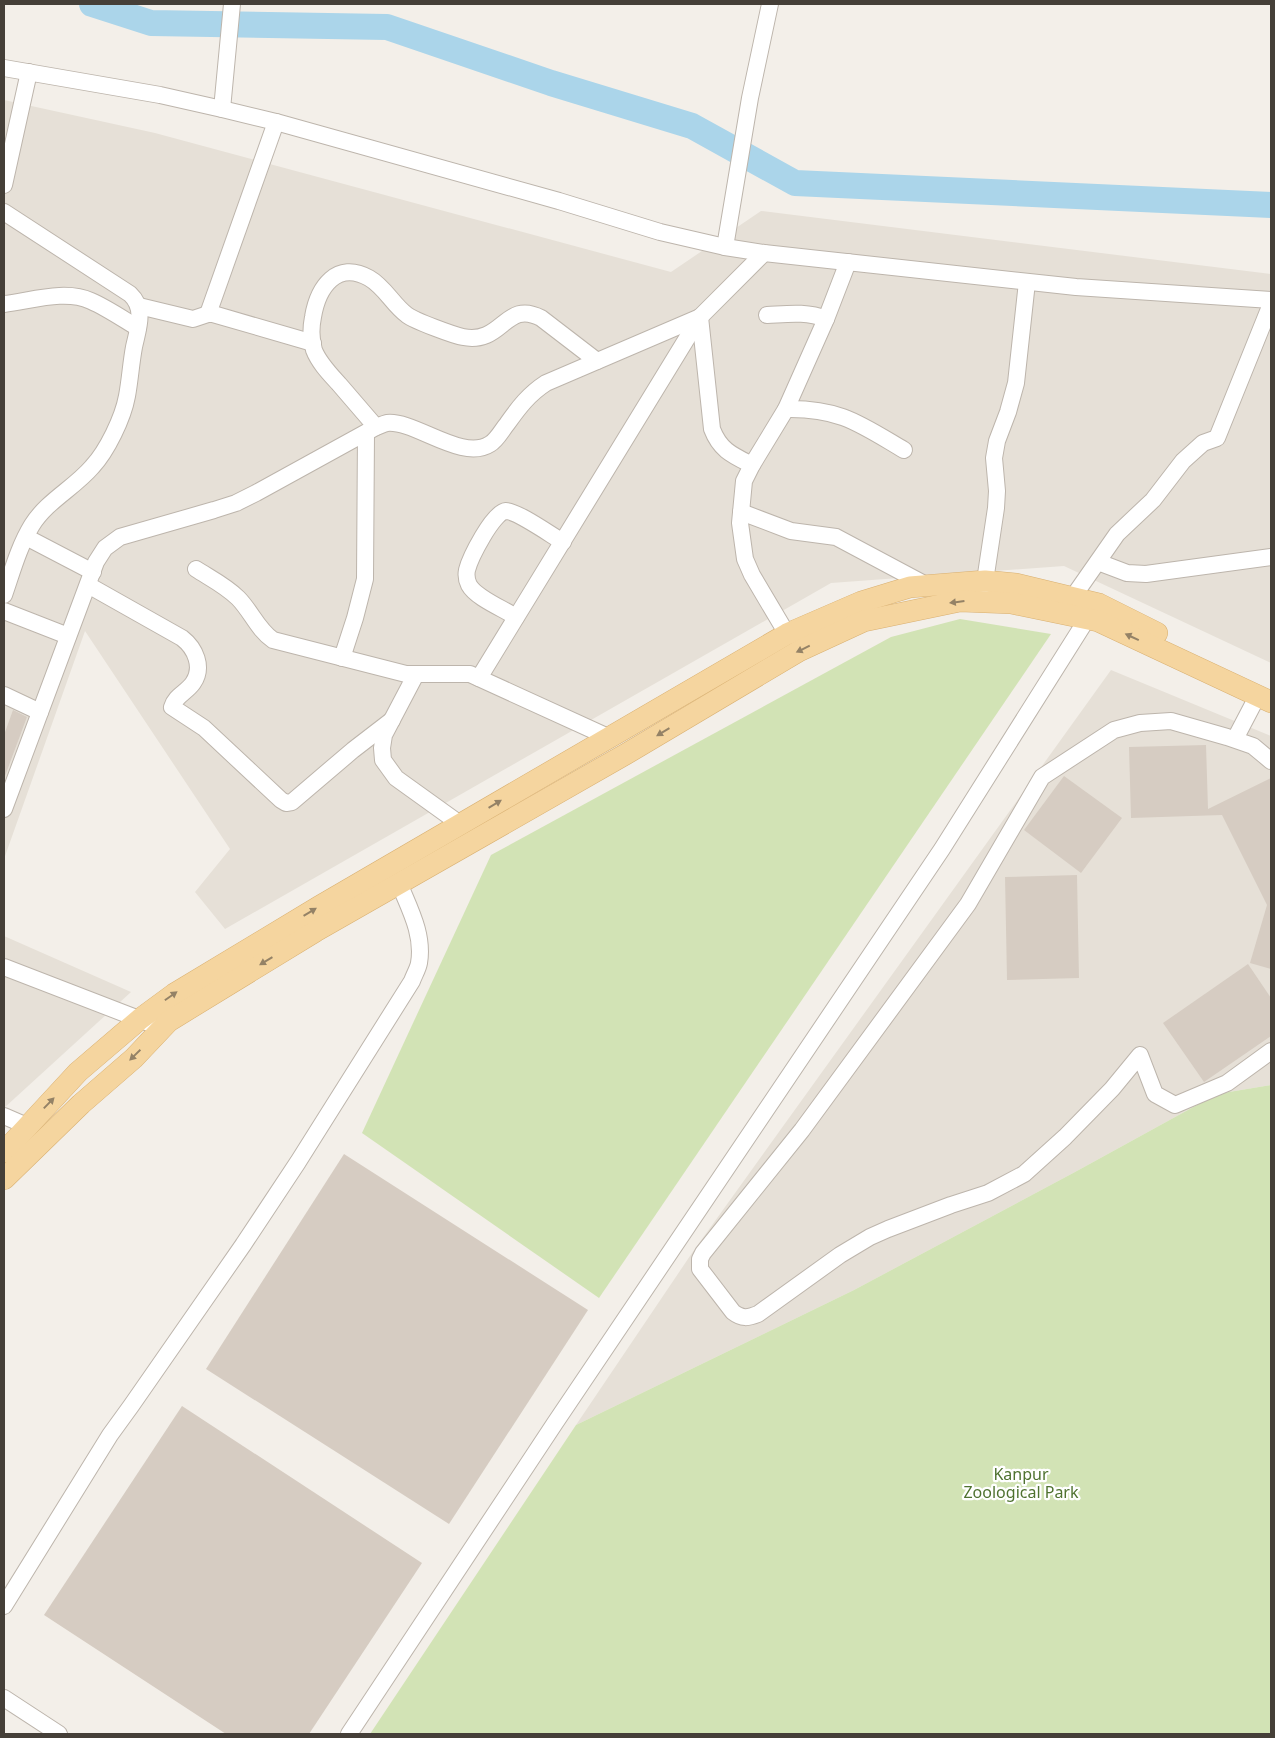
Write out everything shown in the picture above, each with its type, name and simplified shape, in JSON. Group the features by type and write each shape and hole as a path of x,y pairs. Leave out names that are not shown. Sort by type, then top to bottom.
{"main road":[{"path":"4,1152 78,1072 140,1019 174,994 320,906 787,634 860,602 910,587 984,581 1016,584 1073,597 1099,604 1267,695"},
{"path":"4,1179 81,1104 134,1058 169,1021 247,972 626,754 799,651 864,621 960,601 1011,603 1098,621 1267,695"}],"street":[{"path":"725,247 738,175 742,138 770,4"},
{"path":"222,108 232,6"},
{"path":"4,68 160,95 222,108 559,201 660,232 725,247 764,253 1076,287 1271,300"},
{"path":"4,185 29,72"},
{"path":"208,314 276,122"},
{"path":"4,212 130,294 137,300 139,306 138,328 124,408 105,448 92,468 40,514 26,537 4,595"},
{"path":"479,678 700,317 764,253"},
{"path":"787,634 752,575 745,559 742,542 741,512 744,480 786,409 826,319 848,262"},
{"path":"342,658 365,579 371,430 319,361 313,343 311,329 317,302 332,277 341,272 369,278 408,316 462,337 482,338 491,334 520,313 532,313 597,361"},
{"path":"984,602 984,581 996,508 997,491 994,458 997,441 1016,383 1027,282"},
{"path":"4,304 55,296 78,297 91,300 138,328"},
{"path":"1073,597 1117,534 1152,500 1183,460 1203,443 1218,438 1271,304"},
{"path":"139,306 193,319 208,314 313,343"},
{"path":"767,315 804,313 815,314 826,319"},
{"path":"4,808 96,562 105,548 120,537 236,502 387,423 398,424 454,445 478,448 489,445 525,399 546,383 700,317"},
{"path":"700,317 712,429 720,444 728,453 752,465"},
{"path":"786,409 815,410 839,415 856,421 904,450"},
{"path":"516,617 475,593 467,580 470,562 492,520 503,512 508,511 517,514 563,542"},
{"path":"741,512 784,530 797,533 827,534 836,537 926,585"},
{"path":"26,537 190,645 197,657 197,671 193,683 173,702 172,707 204,728 286,803 292,802 353,750 392,720"},
{"path":"1098,562 1127,573 1146,574 1271,557"},
{"path":"196,569 237,597 267,636 273,640 415,676 460,673 479,678 608,737"},
{"path":"4,611 68,636"},
{"path":"349,1734 555,1423 942,849 1086,619"},
{"path":"415,676 384,735 383,760 396,778 460,824"},
{"path":"4,695 40,712"},
{"path":"1235,739 1248,715 1267,695"},
{"path":"1270,758 1254,746 1170,721 1140,723 1114,730 1042,778 968,904 802,1130 703,1253 700,1259 700,1269 733,1312 748,1318 758,1314 870,1237 906,1222 988,1194 1024,1174 1065,1137 1112,1089 1140,1055 1156,1094 1174,1105 1228,1083 1271,1051"},
{"path":"4,1606 110,1435 243,1245 298,1162 412,981 419,964 420,945 417,926 399,883"},
{"path":"4,968 162,1029"},
{"path":"4,1116 27,1126"},
{"path":"4,1698 59,1734"}],"shaded area":[{"path":"4,100 155,133 671,272 761,211 1271,274 1271,663 1064,566 831,583 225,929 195,892 230,849 85,631 4,859"},
{"path":"1111,670 1271,736 1271,1085 1217,1094 854,1290 576,1425 692,1253"},
{"path":"4,936 131,992 4,1108"}],"green space":[{"path":"960,619 1051,634 599,1298 362,1133 491,855 891,637"},
{"name":"Kanpur Zoological Park","path":"1271,1085 1271,1734 370,1734 576,1425 854,1290 1217,1094"}],"building":[{"path":"13,710 27,717 4,776 4,735"},
{"path":"1206,745 1208,809 1271,778 1271,969 1250,963 1267,905 1222,815 1131,818 1129,747"},
{"path":"1064,776 1122,818 1081,873 1024,830"},
{"path":"1077,875 1079,978 1007,980 1005,877"},
{"path":"1248,964 1271,998 1271,1036 1204,1082 1163,1023"},
{"path":"344,1154 588,1310 449,1524 206,1369"},
{"path":"182,1406 422,1563 309,1734 226,1734 44,1615"}],"waterway":[{"path":"92,4 151,23 387,27 551,83 692,126 795,183 1271,205"}]}
